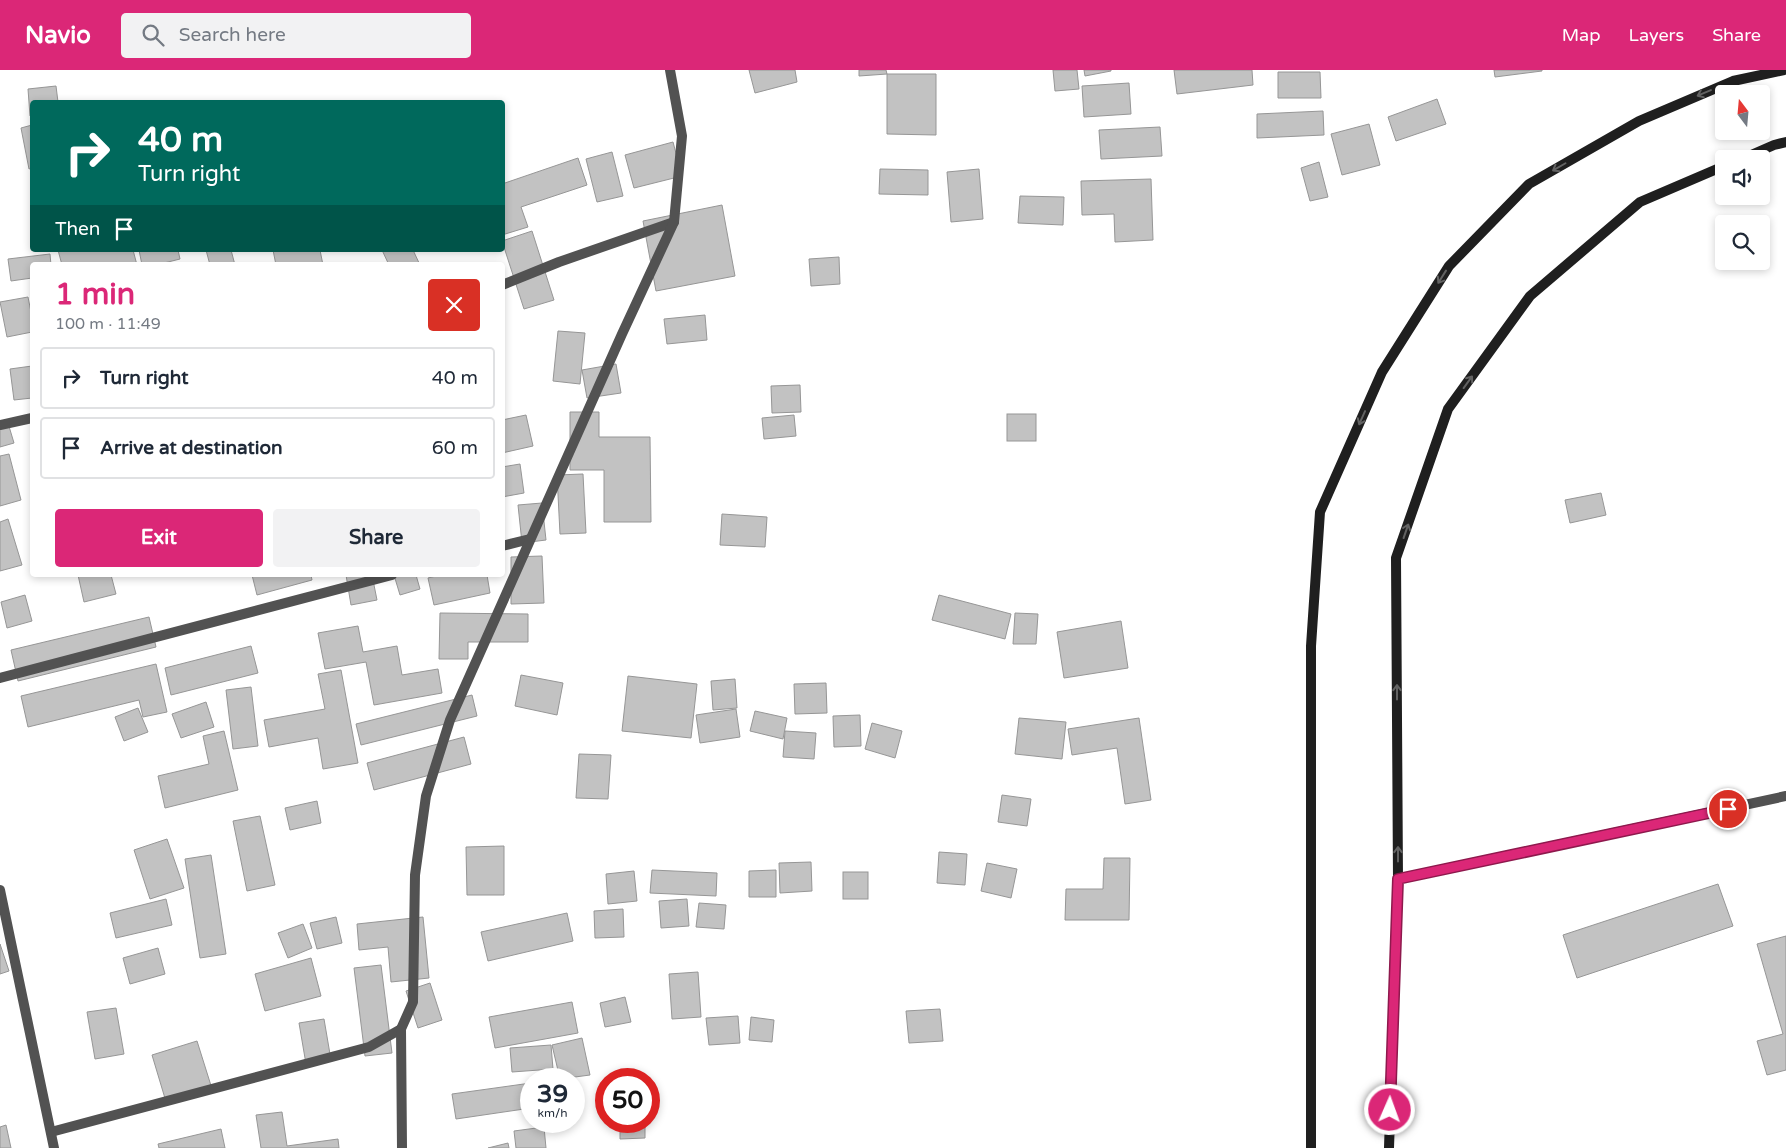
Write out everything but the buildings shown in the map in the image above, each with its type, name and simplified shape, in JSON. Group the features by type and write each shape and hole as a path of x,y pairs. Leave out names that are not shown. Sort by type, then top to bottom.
{"main road":[{"path":"1311,1148 1311,646 1320,512 1382,372 1449,266 1529,184 1639,121 1733,81 1784,70"},
{"path":"1763,150 1786,142"},
{"path":"1388,1148 1398,879 1396,558 1448,409 1530,296 1640,202 1715,170"}],"street":[{"path":"402,1148 401,1029 413,1002 415,875 426,796 450,720 674,222 682,136 670,70"},
{"path":"505,284 559,262 674,222"},
{"path":"0,425 30,418"},
{"path":"505,545 530,539"},
{"path":"0,678 384,577"},
{"path":"1398,879 1786,796"},
{"path":"0,890 54,1148"},
{"path":"51,1132 370,1047 401,1029"}],"route":[{"path":"1390,1110 1398,879 1728,809"}]}
